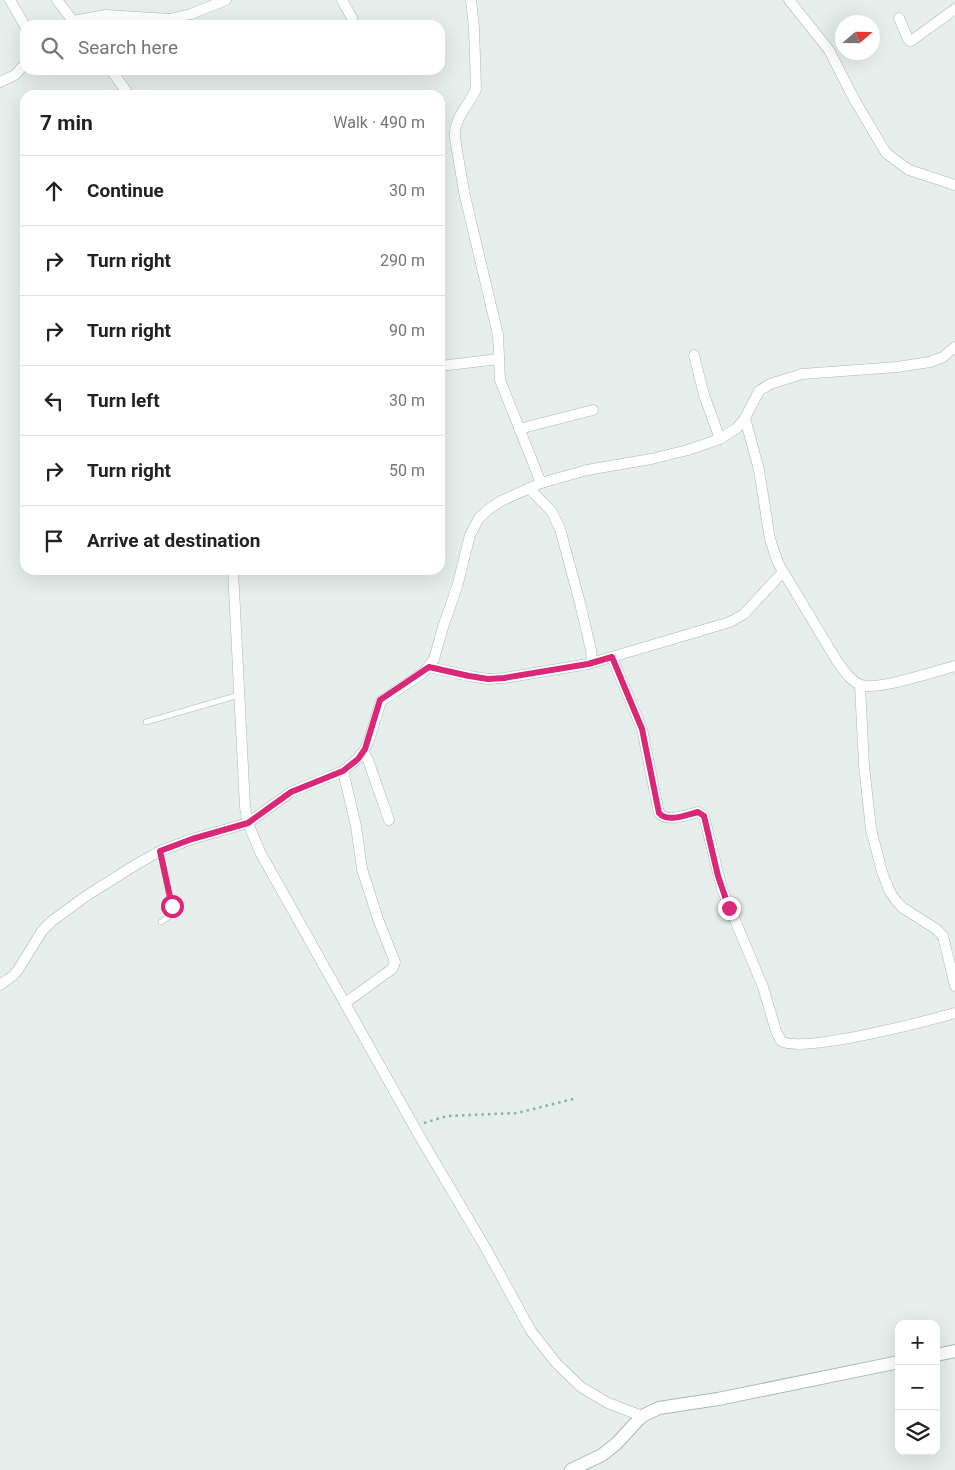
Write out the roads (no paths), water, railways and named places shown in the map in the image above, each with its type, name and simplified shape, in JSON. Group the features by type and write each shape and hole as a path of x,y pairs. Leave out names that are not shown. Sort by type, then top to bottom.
{"street":[{"path":"10,0 22,20"},
{"path":"56,0 73,20"},
{"path":"87,20 106,15 170,19 191,14 226,0"},
{"path":"342,0 352,18"},
{"path":"470,0 474,28 476,89 473,98 458,118 454,130 464,192 498,335 501,384 541,483"},
{"path":"789,0 829,50 854,99 886,153 909,170 955,186"},
{"path":"899,18 911,42 955,9"},
{"path":"0,82 15,75 20,70"},
{"path":"115,75 125,90"},
{"path":"0,985 14,975 42,931 60,914 137,864 160,851 192,839 248,823 291,792 343,771 358,759 369,740 380,700 429,667 434,659 455,594 470,535 479,518 501,501 541,483 587,470 651,459 688,450 720,439 730,434 745,418 759,391 765,386 790,376 897,367 930,362 942,357 955,348"},
{"path":"694,355 704,395 720,439"},
{"path":"445,365 499,359"},
{"path":"519,429 593,410"},
{"path":"745,418 759,470 770,538 782,572 847,674 860,685 879,686 955,666"},
{"path":"529,488 552,512 560,529 592,650 592,662"},
{"path":"429,667 488,679 504,678 612,657 738,618 744,614 782,572"},
{"path":"233,575 245,807 248,823 263,859 485,1247 520,1314 538,1342 569,1378 594,1397 642,1416"},
{"path":"612,657 642,729 659,813 662,817 668,819 698,812 704,816 718,876 759,978 781,1041 790,1044 837,1040 892,1029 955,1013"},
{"path":"860,685 864,766 871,830 882,872 896,902 936,929 943,936 955,986"},
{"path":"363,752 368,760 389,820"},
{"path":"343,771 354,817 362,869 378,919 395,962 392,969 345,1002"},
{"path":"940,1354 955,1351"},
{"path":"571,1470 592,1461 609,1450 642,1416 658,1408 895,1363"}],"lane":[{"path":"146,722 239,695"},
{"path":"160,851 172,909 170,916 162,922"}]}
